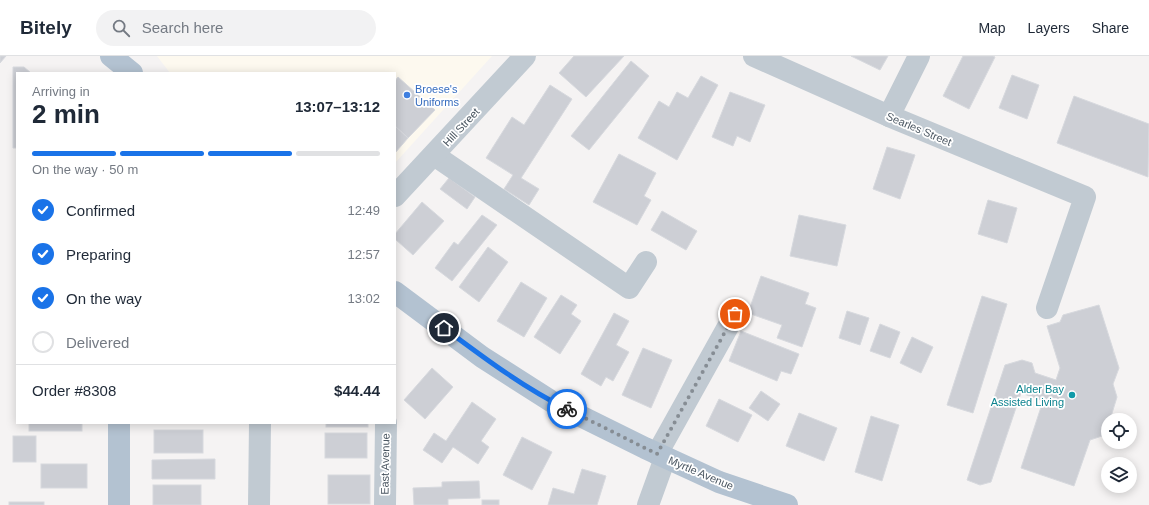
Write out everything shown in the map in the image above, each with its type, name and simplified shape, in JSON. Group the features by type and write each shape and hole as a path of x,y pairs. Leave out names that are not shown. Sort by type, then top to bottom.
{"main road":[{"name":"Myrtle Avenue","path":"396,293 482,357 554,403 661,456 720,482 787,505"},
{"path":"119,424 119,505"}],"street":[{"name":"Hill Street","path":"396,195 525,56"},
{"name":"Searles Street","path":"754,56 889,116 1085,197 1047,308"},
{"path":"889,116 919,56"},
{"path":"434,155 629,288 646,262"},
{"path":"648,505 661,456 735,314"},
{"path":"259,505 260,424"},
{"name":"East Avenue","path":"385,505 386,424"}],"shaded area":[{"path":"157,56 492,56 396,162 396,72 169,72"}],"building":[{"path":"0,56 6,56 0,63"},
{"path":"574,56 624,56 586,97 559,73"},
{"path":"851,56 888,56 880,70"},
{"path":"963,56 995,57 969,109 943,96"},
{"path":"631,61 649,76 589,150 571,136"},
{"path":"13,67 24,67 30,72 16,72 16,148 13,148"},
{"path":"1012,75 1039,85 1027,119 999,108"},
{"path":"701,76 718,85 677,160 638,138 659,101 669,107 677,92 688,98"},
{"name":"Broese's Uniforms","path":"398,77 435,110 408,138 396,127 396,80"},
{"path":"550,85 572,99 521,178 539,189 529,205 504,189 513,175 486,158 512,117 524,125"},
{"path":"730,92 765,105 750,142 737,136 733,146 712,137"},
{"path":"1074,96 1149,124 1148,177 1057,143"},
{"path":"396,127 408,138 396,152"},
{"path":"887,147 915,155 900,199 873,189"},
{"path":"619,154 656,173 644,196 651,200 637,225 593,202"},
{"path":"449,178 475,197 467,209 440,189"},
{"path":"988,200 1017,208 1007,243 978,234"},
{"path":"422,202 444,221 413,255 396,240 396,233"},
{"path":"662,211 697,231 686,250 651,230"},
{"path":"482,215 497,225 452,281 435,268 454,242 458,245"},
{"path":"799,215 846,225 837,266 790,256"},
{"path":"488,247 508,262 479,302 459,287"},
{"path":"761,276 809,293 805,304 816,308 802,347 777,338 782,325 748,313"},
{"path":"521,282 547,298 524,337 497,321"},
{"path":"561,295 577,305 571,314 581,321 560,354 534,337"},
{"path":"982,296 1007,304 973,413 947,405"},
{"name":"Alder Bay Assisted Living","path":"1099,305 1119,368 1113,384 1117,397 1112,413 1101,413 1101,436 1090,440 1074,486 1021,468 1042,404 1041,400 1021,393 991,482 980,485 967,480 1005,365 1022,360 1032,363 1035,373 1056,380 1060,368 1047,326 1060,322 1063,315"},
{"path":"847,311 869,318 860,345 839,338"},
{"path":"614,313 629,321 616,345 629,352 613,381 606,377 601,386 581,374"},
{"path":"880,324 900,332 890,358 870,351"},
{"path":"741,331 799,354 791,374 781,371 777,381 729,361"},
{"path":"912,337 933,347 921,373 900,363"},
{"path":"643,348 672,360 651,408 622,395"},
{"path":"432,368 453,387 425,419 404,400"},
{"path":"761,391 780,404 768,421 749,408"},
{"path":"719,399 752,415 738,442 706,426"},
{"path":"472,402 496,419 481,441 489,447 478,464 453,447 442,463 423,450 434,433 446,441"},
{"path":"799,413 837,428 824,461 786,446"},
{"path":"871,416 899,425 882,481 855,472"},
{"path":"29,424 82,424 82,431 29,431"},
{"path":"326,424 368,424 368,427 326,427"},
{"path":"154,430 203,430 203,453 154,453"},
{"path":"325,433 367,433 367,458 325,458"},
{"path":"13,436 36,436 36,462 13,462"},
{"path":"522,437 552,452 532,490 503,475"},
{"path":"215,459 215,479 152,479 152,460"},
{"path":"41,464 87,464 87,488 41,488"},
{"path":"582,469 606,476 597,505 548,505 553,488 574,494"},
{"path":"328,475 370,475 370,504 328,504"},
{"path":"479,481 480,498 448,499 448,505 414,505 413,488 442,487 442,482"},
{"path":"153,485 201,485 201,505 153,505"},
{"path":"482,500 499,500 499,505 482,505"},
{"path":"9,502 44,502 44,505 9,505"}],"way so far":[{"path":"567,409 657,454 735,314"}],"place":[{"name":"Broese's Uniforms","path":"407,95"},
{"name":"Alder Bay Assisted Living","path":"1072,395"}],"route":[{"path":"444,328 482,357 554,403 567,409"}]}
